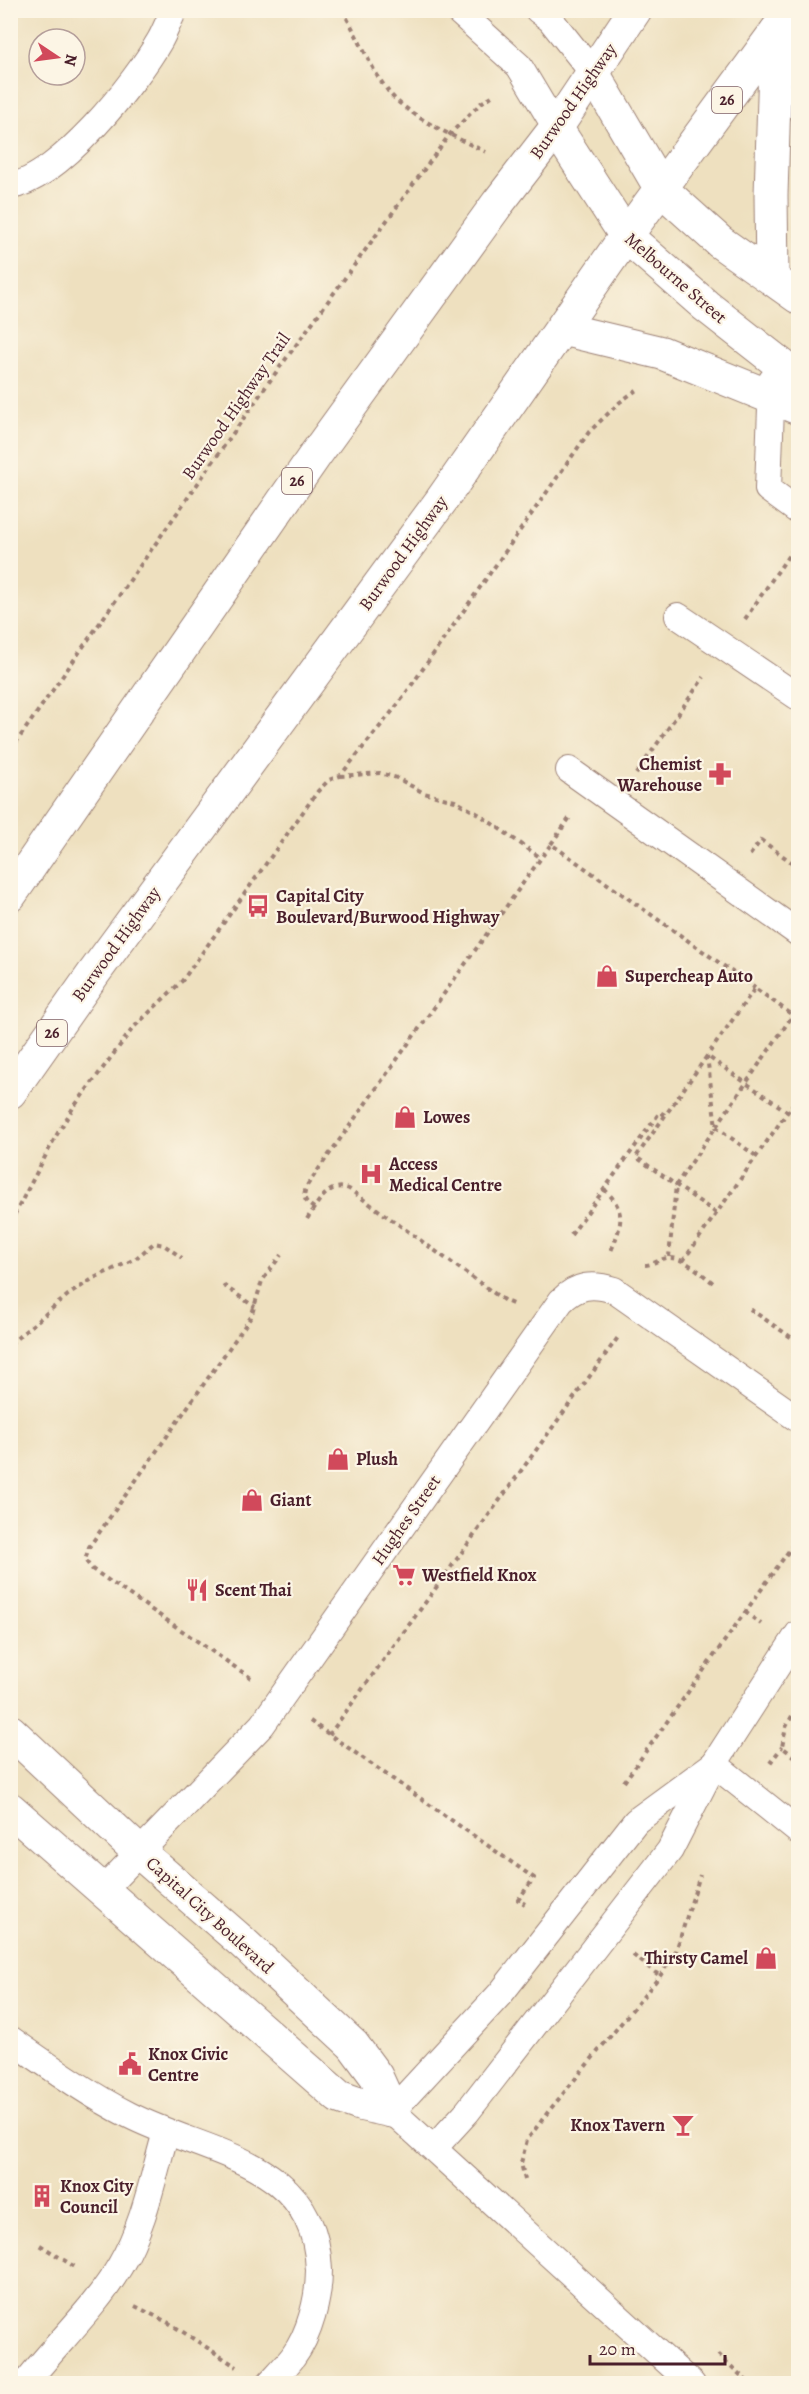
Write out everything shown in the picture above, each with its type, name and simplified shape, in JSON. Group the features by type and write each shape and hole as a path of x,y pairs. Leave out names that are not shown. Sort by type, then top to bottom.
{"main road":[{"name":"Burwood Highway","path":"10,895 316,454 498,203 556,128 635,10"},
{"name":"Burwood Highway","path":"10,1092 94,973 441,501 626,236 784,21"},
{"path":"772,277 771,195 784,21"},
{"path":"592,73 661,189 720,242 798,297"},
{"name":"Melbourne Street","path":"556,128 626,236 706,306 787,369"},
{"path":"562,329 662,353 717,373 784,403"},
{"name":"Capital City Boulevard","path":"10,1731 140,1853 241,1941 353,2045 376,2076 392,2111"},
{"path":"10,1809 339,2097 392,2111"}],"lane":[{"path":"10,186 44,174 82,138 139,72 160,39 174,10"},
{"path":"457,10 519,66 556,128"},
{"path":"538,10 550,19 592,73"},
{"path":"787,369 784,403 768,489 798,511"},
{"path":"678,616 798,697"},
{"path":"569,770 798,933"},
{"name":"Hughes Street","path":"102,1891 240,1750 281,1699 561,1301 571,1291 581,1286 601,1286 614,1290 798,1419"},
{"path":"434,2148 467,2112 670,1850 714,1764 798,1634"},
{"path":"714,1764 798,1831"},
{"path":"692,2384 392,2111 501,1993 636,1821 714,1764"},
{"path":"10,2039 86,2091 129,2115 246,2163 268,2175 295,2198 305,2211 318,2253 319,2279 315,2304 303,2342 269,2384"},
{"path":"25,2384 106,2288 121,2266 134,2241 166,2132"}],"path":[{"path":"342,10 389,93 415,114 487,152"},
{"name":"Burwood Highway Trail","path":"10,751 268,382 450,134 481,103 499,91"},
{"path":"340,776 399,703 589,432 620,402 642,387"},
{"path":"314,1208 303,1196 308,1184 611,758 635,775 652,755 791,552 798,557"},
{"path":"10,1223 73,1108 133,1028 182,981 318,791 329,780 340,776 380,773 397,778 424,793 455,801 480,814 541,858"},
{"path":"551,844 798,1018"},
{"path":"716,1213 636,1157 755,988"},
{"path":"669,1257 676,1185 793,1015"},
{"path":"707,1056 788,1112"},
{"path":"707,1056 716,1126 756,1156"},
{"path":"683,1261 798,1097"},
{"path":"571,1235 660,1112 665,1115"},
{"path":"306,1219 330,1190 336,1187 349,1190 506,1301 520,1304"},
{"path":"604,1190 619,1205 621,1219 611,1251"},
{"path":"10,1344 68,1295 94,1278 135,1259 154,1243 164,1245 182,1258"},
{"path":"600,1249 617,1253"},
{"path":"280,1255 262,1281 251,1317 89,1548 85,1560 92,1569 534,1878 518,1900"},
{"path":"639,1265 651,1265 669,1257 683,1261 716,1285"},
{"path":"223,1285 255,1307"},
{"path":"750,1309 798,1342"},
{"path":"329,1734 620,1335 629,1341"},
{"path":"621,1786 798,1538"},
{"path":"745,1612 768,1629"},
{"path":"750,1792 782,1747 786,1727 794,1711"},
{"path":"782,1747 798,1759"},
{"path":"531,2185 522,2175 521,2163 527,2140 660,1976 676,1951 703,1866"},
{"path":"40,2245 82,2272"},
{"path":"133,2305 169,2323 237,2367"},
{"path":"715,2352 750,2384"}],"place":[{"name":"Chemist Warehouse","path":"720,774"},
{"name":"Capital City Boulevard/Burwood Highway","path":"258,906"},
{"name":"Supercheap Auto","path":"607,976"},
{"name":"Lowes","path":"405,1117"},
{"name":"Access Medical Centre","path":"371,1174"},
{"name":"Plush","path":"338,1459"},
{"name":"Giant","path":"252,1500"},
{"name":"Westfield Knox","path":"404,1575"},
{"name":"Scent Thai","path":"197,1590"},
{"name":"Thirsty Camel","path":"766,1958"},
{"name":"Knox Civic Centre","path":"130,2064"},
{"name":"Knox Tavern","path":"683,2125"},
{"name":"Knox City Council","path":"42,2196"}]}
